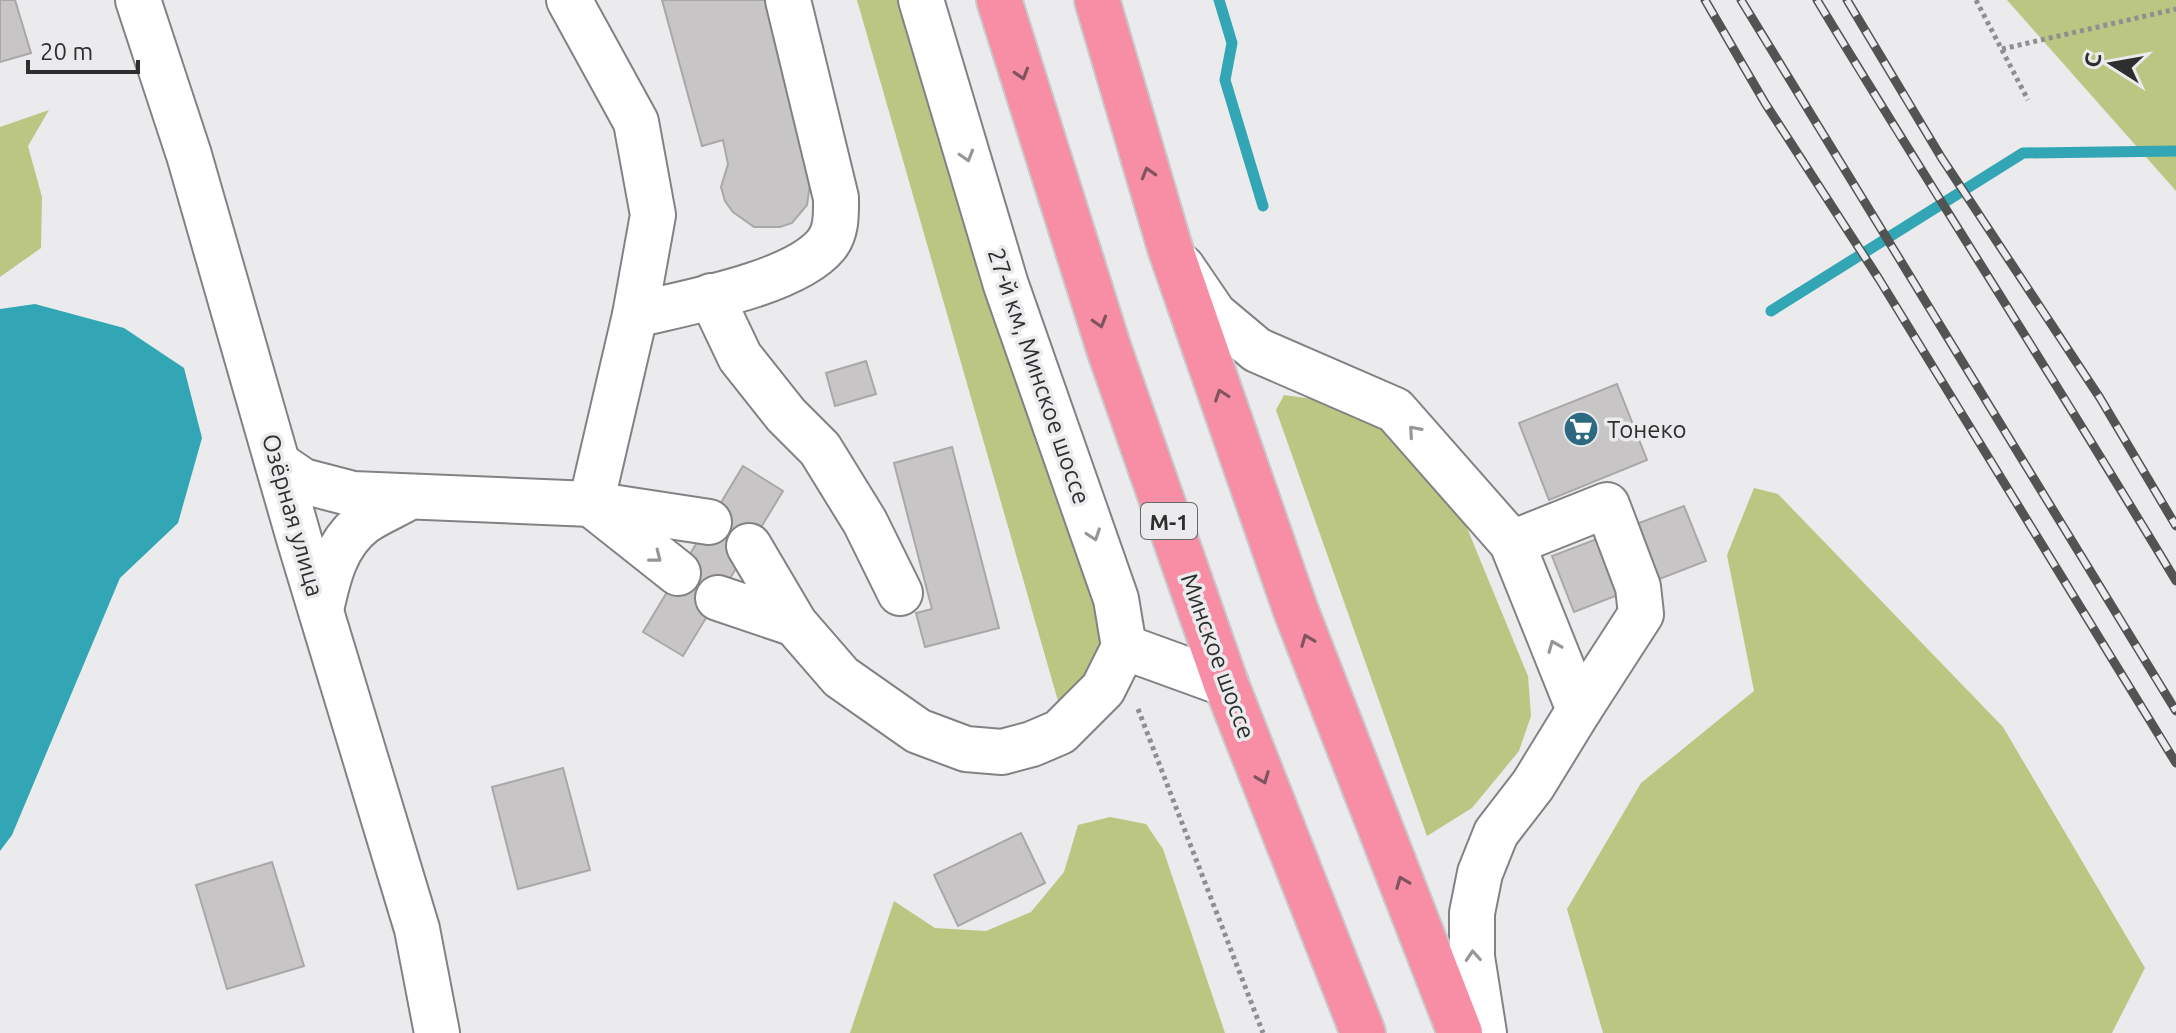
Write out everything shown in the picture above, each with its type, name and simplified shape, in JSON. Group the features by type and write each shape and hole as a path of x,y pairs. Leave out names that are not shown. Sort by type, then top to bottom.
{"highway":[{"name":"Минское шоссе","path":"999,0 1109,349 1226,684 1363,1033"},
{"path":"1097,0 1170,248 1296,611 1460,1033"}],"street":[{"name":"Озёрная улица","path":"138,0 189,155 417,929 437,1033"},
{"path":"569,0 636,122 653,215 635,315 591,504"},
{"path":"635,315 759,285 813,257 827,244 836,224 836,198 788,0"},
{"name":"27-й км, Минское шоссе","path":"921,0 1006,285 1116,599 1124,647"},
{"path":"1170,248 1214,314 1257,350 1395,410 1512,543 1579,710"},
{"path":"711,296 740,357 786,415 820,449 865,522 900,593"},
{"path":"278,464 303,481 353,494 591,504 709,522"},
{"path":"321,610 329,576 343,544 364,522 408,498"},
{"path":"591,504 678,573"},
{"path":"1484,1033 1472,957 1472,913 1480,873 1496,833 1533,785 1641,614 1638,587 1607,505 1512,543"},
{"path":"749,546 795,624 841,677 918,731 966,749 1002,752 1060,732 1103,689 1124,647 1226,684"},
{"path":"718,598 795,624"}],"path":[{"path":"1976,0 2028,100"},
{"path":"2002,49 2176,9"},
{"path":"1138,709 1263,1033"}],"green space":[{"path":"857,0 902,0 983,285 1101,624 1098,650 1090,670 1060,708"},
{"path":"2007,0 2176,0 2176,191"},
{"path":"49,110 28,146 42,197 41,248 0,277 0,127"},
{"path":"1284,395 1314,399 1375,423 1412,448 1458,506 1528,676 1531,716 1519,751 1472,808 1427,836 1276,410"},
{"path":"1754,488 1778,494 2003,727 2145,968 2112,1033 1603,1033 1567,909 1641,783 1754,691 1727,555"},
{"path":"1110,817 1146,824 1163,849 1225,1033 850,1033 894,901 935,928 986,931 1031,912 1064,872 1078,825"}],"water":[{"path":"35,304 124,328 184,368 202,438 178,523 120,578 12,835 0,851 0,309"}],"building":[{"path":"0,0 15,0 31,53 0,62"},
{"path":"662,0 772,0 806,120 795,123 811,177 807,205 792,223 780,227 754,227 733,212 725,201 721,187 728,164 723,140 702,146"},
{"path":"866,361 876,394 835,406 826,373"},
{"path":"1617,384 1647,460 1549,500 1519,423"},
{"path":"952,447 999,628 925,647 916,613 932,609 894,463"},
{"path":"743,466 783,491 683,656 643,632"},
{"path":"1684,506 1706,561 1574,612 1552,556"},
{"path":"563,768 590,870 518,889 492,787"},
{"path":"1021,833 1045,883 958,926 934,875"},
{"path":"272,862 304,966 227,989 196,885"}],"waterway":[{"path":"1219,0 1232,43 1225,80 1263,206"},
{"path":"1771,311 2023,153 2176,151"}],"railway":[{"path":"1705,0 1765,103 1879,279 2176,763"},
{"path":"1741,0 2176,711"},
{"path":"1817,0 2176,581"},
{"path":"1847,0 1941,157 2100,398 2176,526"}],"place":[{"name":"Тонеко","path":"1581,429"}]}
